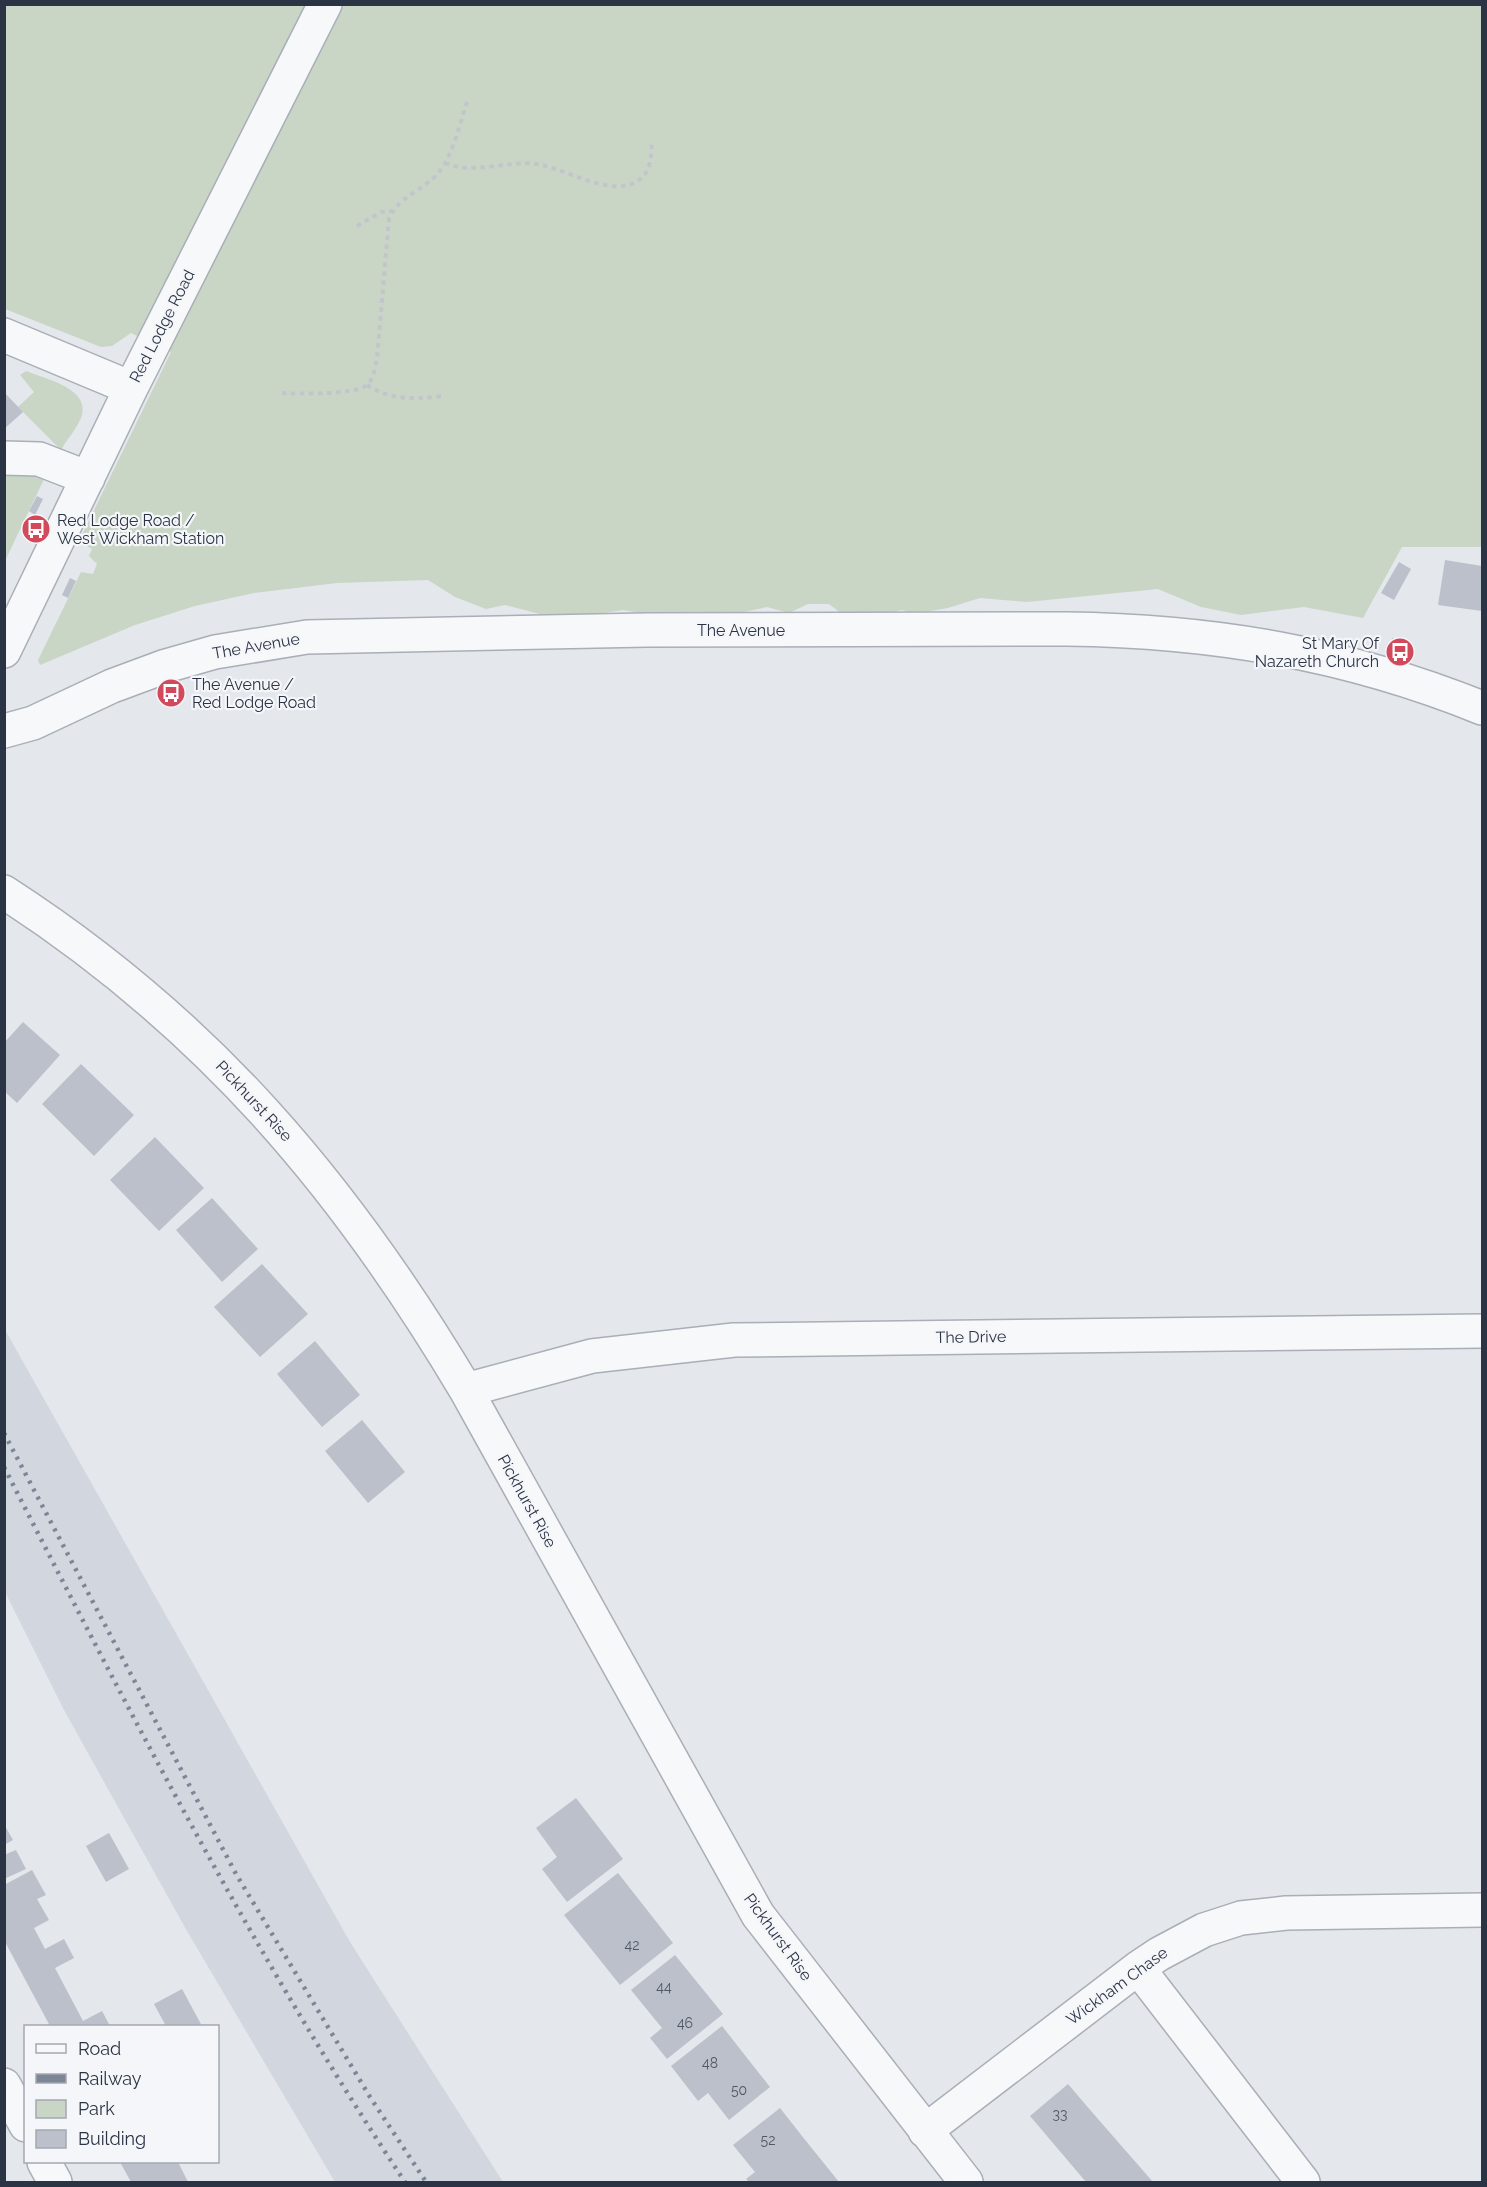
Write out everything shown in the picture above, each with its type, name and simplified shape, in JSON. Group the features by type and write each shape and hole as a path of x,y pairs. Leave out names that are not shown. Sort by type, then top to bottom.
{"street":[{"name":"Red Lodge Road","path":"4,651 131,388 326,4"},
{"path":"4,335 131,388"},
{"path":"4,458 39,459 88,478"},
{"name":"The Avenue","path":"4,731 33,723 112,686 166,666 215,652 307,637 400,633 716,629 1167,631 1241,640 1314,656 1406,680 1482,708"},
{"name":"Pickhurst Rise","path":"4,892 75,940 166,1012 237,1081 297,1149 362,1229 421,1314 466,1390 758,1915 966,2182"},
{"name":"The Drive","path":"466,1390 592,1356 734,1340 1482,1331"},
{"name":"Wickham Chase","path":"926,2131 1138,1968 1204,1930 1241,1918 1286,1913 1482,1910"},
{"path":"1138,1968 1303,2182"},
{"path":"4,2085 18,2126"},
{"path":"45,2163 55,2182"}],"path":[{"path":"282,393 323,393 362,388 367,385 377,358 387,229 392,212 397,203 433,178 445,163 467,102"},
{"path":"445,163 463,168 524,162 559,169 604,183 626,185 636,182 649,169 652,140"},
{"path":"357,226 381,212 392,212"},
{"path":"367,385 388,396 402,398 444,396"}],"shaded area":[{"path":"4,1328 350,1942 503,2182 335,2182 187,1931 64,1710 5,1592"}],"green space":[{"path":"4,5 1482,5 1482,547 1402,547 1363,618 1304,607 1241,615 1201,607 1158,589 1027,602 980,598 948,608 913,614 902,610 866,618 843,615 829,604 808,604 789,613 767,607 724,616 668,618 623,610 573,618 540,614 505,605 486,609 455,597 428,580 337,583 254,593 195,606 135,625 40,665 38,660 81,572 93,574 97,564 89,556 92,549 79,541 171,352 131,333 112,346 101,347 5,309"},
{"path":"26,371 65,386 80,399 83,408 81,418 61,450 18,407 34,392 20,375"},
{"path":"5,469 47,473 5,561"}],"building":[{"path":"4,392 23,412 4,429"},
{"path":"37,496 43,499 35,515 29,511"},
{"path":"1445,560 1482,566 1482,611 1438,605"},
{"path":"1399,562 1411,569 1394,600 1381,593"},
{"path":"70,578 76,581 68,598 62,595"},
{"path":"1392,638 1409,643 1407,650 1391,645"},
{"path":"23,1022 60,1055 17,1103 4,1091 4,1043"},
{"path":"81,1064 134,1115 94,1156 42,1104"},
{"path":"155,1137 204,1188 159,1231 110,1180"},
{"path":"212,1198 258,1249 222,1282 176,1230"},
{"path":"262,1264 308,1314 260,1357 214,1307"},
{"path":"315,1341 360,1395 322,1427 277,1374"},
{"path":"362,1420 405,1472 368,1503 325,1451"},
{"path":"576,1798 623,1859 567,1902 542,1869 557,1857 536,1828"},
{"path":"4,1824 13,1840 4,1845"},
{"path":"109,1833 129,1869 106,1882 86,1846"},
{"path":"16,1850 26,1869 4,1879 4,1855"},
{"path":"32,1870 46,1895 37,1899 49,1920 34,1928 45,1949 64,1939 74,1958 55,1968 83,2021 102,2011 109,2025 49,2025 4,1940 4,1885"},
{"path":"618,1873 673,1943 620,1985 564,1915"},
{"path":"675,1955 723,2014 667,2059 650,2038 662,2028 631,1990"},
{"path":"182,1989 201,2025 165,2025 154,2004"},
{"path":"722,2026 770,2087 729,2120 708,2093 698,2101 671,2066"},
{"path":"1068,2084 1153,2182 1086,2182 1030,2116"},
{"path":"780,2108 839,2182 749,2182 746,2179 755,2172 733,2145"},
{"path":"121,2163 178,2163 188,2182 131,2182"}],"railway":[{"path":"4,1433 236,1874 370,2097 426,2182"},
{"path":"4,1467 98,1650 244,1920 349,2096 405,2182"}],"place":[{"name":"Red Lodge Road / West Wickham Station","path":"36,529"},
{"name":"St Mary Of Nazareth Church","path":"1400,652"},
{"name":"The Avenue / Red Lodge Road","path":"171,693"}]}
